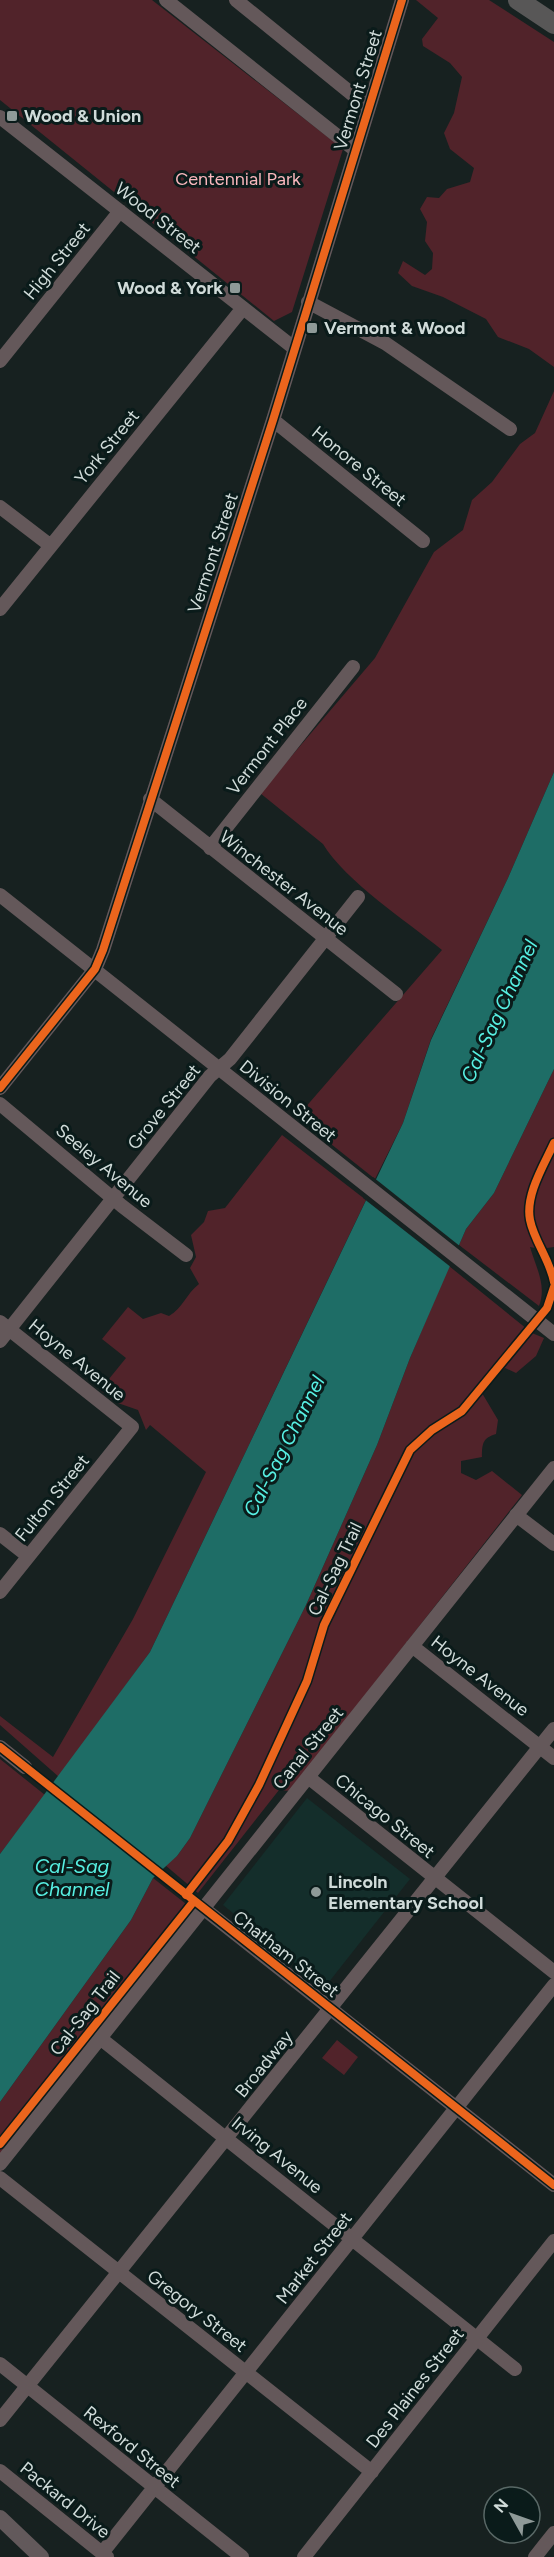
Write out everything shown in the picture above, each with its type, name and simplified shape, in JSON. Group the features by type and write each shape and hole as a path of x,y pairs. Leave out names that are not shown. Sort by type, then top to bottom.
{"highway":[{"path":"518,0 554,24"}],"main road":[{"path":"0,2518 41,2557"}],"street":[{"path":"166,0 355,150"},
{"path":"236,0 368,107"},
{"name":"Vermont Street","path":"0,1088 95,969 273,420 402,0"},
{"name":"Wood Street","path":"0,118 294,348"},
{"name":"High Street","path":"0,361 120,211"},
{"path":"308,302 385,343 510,429"},
{"name":"York Street","path":"0,609 243,308"},
{"name":"Honore Street","path":"273,420 423,541"},
{"path":"0,507 51,546"},
{"name":"Vermont Place","path":"210,848 353,667"},
{"name":"Winchester Avenue","path":"150,799 396,994"},
{"name":"Division Street","path":"0,895 554,1334"},
{"name":"Grove Street","path":"0,1341 5,1325 114,1198 219,1069 230,1059 358,897"},
{"name":"Seeley Avenue","path":"0,1104 186,1255"},
{"name":"Hoyne Avenue","path":"5,1325 132,1427"},
{"name":"Fulton Street","path":"0,1592 132,1427"},
{"name":"Canal Street","path":"0,2164 554,1468"},
{"path":"516,1515 554,1545"},
{"path":"0,1534 28,1557"},
{"name":"Hoyne Avenue","path":"412,1646 554,1758"},
{"name":"Broadway","path":"0,2420 554,1729"},
{"path":"0,1747 25,1767"},
{"name":"Chicago Street","path":"308,1777 554,1972"},
{"name":"Chatham Street","path":"203,1908 554,2185"},
{"name":"Market Street","path":"104,2555 554,1985"},
{"name":"Irving Avenue","path":"100,2038 515,2369"},
{"name":"Gregory Street","path":"0,2178 372,2472"},
{"name":"Des Plaines Street","path":"304,2557 554,2241"},
{"name":"Rexford Street","path":"0,2364 242,2557"},
{"name":"Packard Drive","path":"0,2471 104,2555"},
{"path":"535,2557 554,2533"}],"shaded area":[{"name":"Lincoln Elementary School","path":"307,1798 410,1879 325,1987 223,1905"}],"green space":[{"name":"Centennial Park","path":"0,0 152,0 343,149 292,312 274,321 0,100"},
{"path":"416,0 489,0 554,42 554,367 529,349 498,337 486,319 443,297 412,286 398,273 403,261 425,275 432,269 433,253 425,241 427,222 420,209 427,197 439,198 447,189 470,182 474,168 450,149 444,133 454,113 462,77 450,63 423,46 422,39 438,18"},
{"path":"554,391 554,772 508,878 431,1039 403,1123 375,1179 297,1117 442,950 361,886 333,858 323,844 260,793 375,658 434,552 463,530 472,500 492,482 520,444 535,433"},
{"path":"554,1069 554,1247 540,1249 530,1247 541,1284 539,1306 459,1245 466,1229 494,1193"},
{"path":"282,1135 366,1200 150,1652 59,1777 0,1725 0,1716 53,1757 133,1619 206,1472 150,1425 146,1430 138,1410 115,1402 100,1390 126,1358 102,1339 128,1307 143,1319 161,1313 169,1316 178,1309 199,1284 190,1268 196,1257 191,1235 204,1222 208,1211 225,1208"},
{"path":"449,1266 532,1333 544,1338 536,1356 516,1373 505,1368 495,1376 482,1393 498,1420 496,1434 488,1437 484,1442 482,1457 461,1461 461,1473 476,1480 492,1471 522,1495 290,1791 279,1790 198,1893 165,1865 177,1856 190,1838 306,1605 377,1445 410,1358"},
{"path":"0,1759 45,1795 0,1854"},
{"path":"153,1878 195,1911 0,2155 0,2102 131,1920"},
{"path":"337,2040 358,2057 344,2075 322,2058"}],"water":[{"name":"Cal-Sag Channel","path":"554,772 554,1069 494,1193 466,1229 410,1358 377,1445 306,1605 190,1838 177,1856 153,1878 131,1920 0,2102 0,1854 150,1652 403,1123 431,1040 508,878"}],"pier":[{"path":"373,1177 461,1247 452,1268 363,1198"}],"cycle path":[{"path":"0,1088 95,969 103,950 273,420 402,0"},
{"path":"554,1143 536,1180 529,1210 532,1228 554,1282"},
{"name":"Cal-Sag Trail","path":"186,1895 228,1841 259,1785 307,1681 324,1625 410,1450 432,1430 462,1411 547,1308 554,1287"},
{"path":"0,1747 554,2185"},
{"name":"Cal-Sag Trail","path":"0,2144 194,1901"}],"place":[{"name":"Wood & Union","path":"12,116"},
{"name":"Wood & York","path":"235,288"},
{"name":"Vermont & Wood","path":"312,328"},
{"name":"Lincoln Elementary School","path":"316,1892"}]}
